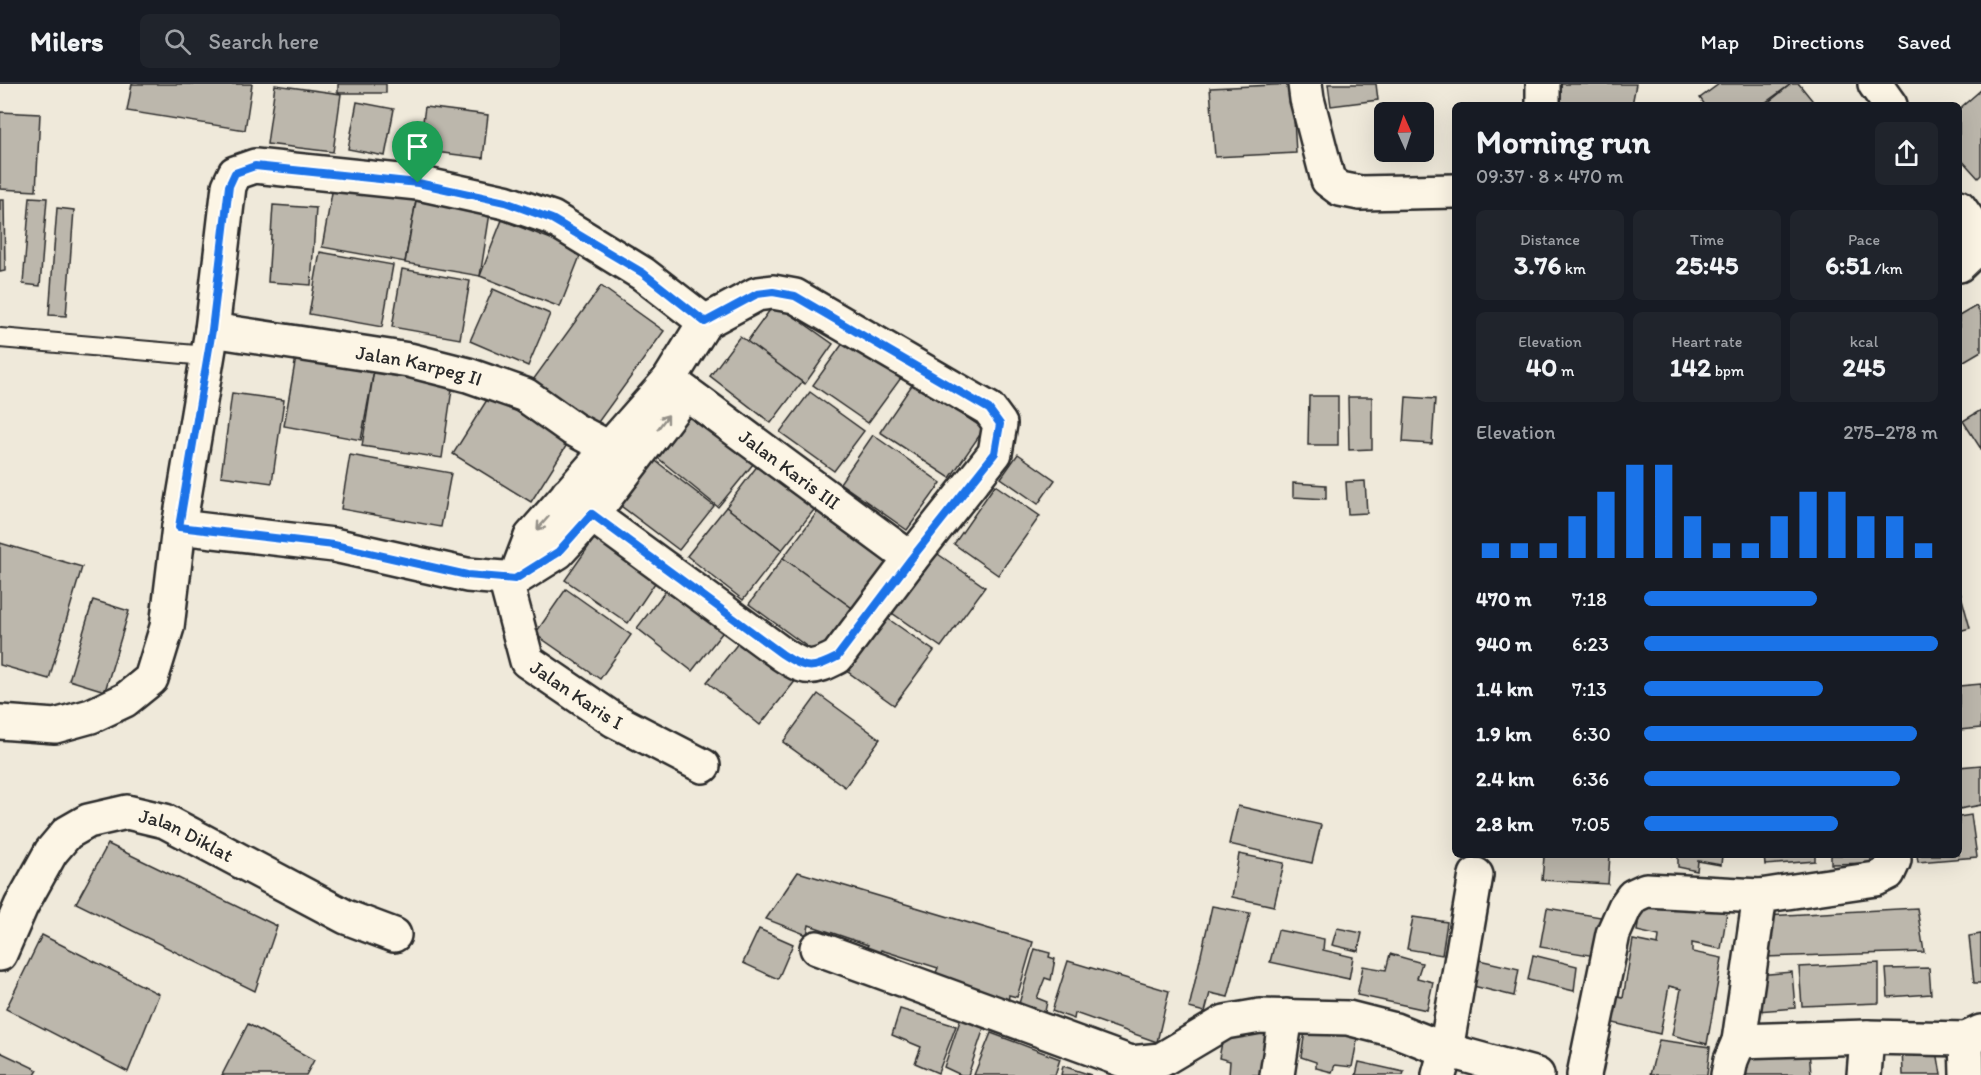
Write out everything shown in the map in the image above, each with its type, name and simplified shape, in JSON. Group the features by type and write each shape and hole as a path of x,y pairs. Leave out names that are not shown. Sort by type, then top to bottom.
{"street":[{"path":"1305,84 1328,180 1340,189 1360,193 1452,191"},
{"path":"1543,84 1543,102"},
{"path":"1875,84 1888,102"},
{"path":"0,722 55,726 91,716 125,700 151,679 167,627 179,527 209,343 229,186 235,173 255,166 418,183 505,202 552,219 718,314 723,331 580,504"},
{"path":"1968,205 1981,238"},
{"path":"1962,262 1981,244"},
{"path":"580,504 782,654 807,668 821,665 837,657 995,453 1000,424 989,409 795,296 773,292 757,294 718,314"},
{"name":"Jalan Karpeg II","path":"209,343 409,360 468,375 525,395 573,429 610,449"},
{"path":"179,527 334,545 467,575 510,579 558,552 580,504 610,449 677,386"},
{"name":"Jalan Karis III","path":"677,386 911,559"},
{"name":"Jalan Karis I","path":"510,579 527,661 614,720 703,766"},
{"name":"Jalan Diklat","path":"0,954 21,906 51,852 67,833 88,821 126,812 165,821 346,916 394,935"},
{"path":"1584,1075 1613,934 1625,907 1633,896 1646,890 1760,896 1875,879 1888,873 1894,858"},
{"path":"1443,1063 1476,875"},
{"path":"1728,1075 1739,1041 1760,896"},
{"path":"817,948 1131,1063 1161,1060 1225,1022 1260,1016 1286,1016 1348,1018 1395,1030 1443,1063 1537,1075"},
{"path":"1277,1075 1286,1016"},
{"path":"1739,1041 1973,1035 1967,1075"},
{"path":"1864,1075 1867,1037"}],"lane":[{"path":"0,338 209,343"}],"building":[{"path":"132,84 252,84 245,130 127,111"},
{"path":"338,84 386,84 386,93 338,93"},
{"path":"1292,84 1296,153 1215,157 1210,88"},
{"path":"1328,84 1376,84 1378,100 1331,106"},
{"path":"1554,84 1636,84 1633,102 1551,101"},
{"path":"1719,84 1791,84 1766,102 1703,102 1700,98"},
{"path":"1791,84 1799,84 1814,102 1769,102"},
{"path":"275,85 341,94 333,152 267,144"},
{"path":"1981,90 1981,175 1978,178 1962,160 1962,106"},
{"path":"357,102 394,109 385,156 348,149"},
{"path":"425,107 488,115 483,158 419,150"},
{"path":"0,112 40,114 36,191 0,189"},
{"path":"333,187 416,201 405,262 322,247"},
{"path":"30,197 47,198 40,286 23,284"},
{"path":"0,200 4,200 5,271 0,272"},
{"path":"416,201 490,213 480,276 405,263"},
{"path":"273,205 316,208 311,285 268,282"},
{"path":"57,208 74,210 66,316 49,315"},
{"path":"502,220 582,251 560,307 480,276"},
{"path":"320,252 393,265 382,327 309,314"},
{"path":"402,269 470,281 460,339 392,327"},
{"path":"601,286 664,331 596,425 533,380"},
{"path":"493,289 550,314 528,366 470,341"},
{"path":"775,303 833,344 805,384 746,343"},
{"path":"1976,306 1981,315 1981,351 1962,362 1962,314"},
{"path":"740,336 802,382 771,423 710,376"},
{"path":"846,339 901,378 868,423 813,385"},
{"path":"296,357 374,370 361,440 284,426"},
{"path":"374,370 453,382 442,458 362,446"},
{"path":"914,382 984,429 950,478 880,432"},
{"path":"810,392 864,431 834,471 780,432"},
{"path":"232,393 284,400 272,483 221,476"},
{"path":"490,395 568,443 531,502 453,454"},
{"path":"1309,396 1338,396 1338,445 1308,445"},
{"path":"1348,397 1372,397 1372,449 1349,450"},
{"path":"1406,397 1435,399 1432,444 1403,442"},
{"path":"688,402 758,458 718,507 648,450"},
{"path":"1981,410 1981,449 1963,421"},
{"path":"873,435 941,483 907,530 840,483"},
{"path":"1018,454 1055,480 1038,504 1001,478"},
{"path":"350,455 451,473 441,527 341,509"},
{"path":"648,455 714,506 679,550 613,500"},
{"path":"761,461 818,505 782,550 726,507"},
{"path":"1365,481 1367,513 1348,514 1346,482"},
{"path":"1293,483 1326,485 1326,499 1293,497"},
{"path":"995,485 1040,516 998,575 954,544"},
{"path":"726,507 782,550 743,600 687,556"},
{"path":"821,507 890,558 852,608 783,558"},
{"path":"594,539 657,580 628,623 565,580"},
{"path":"0,543 82,567 49,679 0,665"},
{"path":"935,552 985,587 941,647 892,613"},
{"path":"783,558 852,608 817,654 749,604"},
{"path":"671,584 726,628 692,671 637,628"},
{"path":"566,589 631,635 600,679 535,634"},
{"path":"1962,599 1970,628 1962,630"},
{"path":"93,600 129,611 105,691 69,680"},
{"path":"887,618 934,651 894,705 848,672"},
{"path":"743,637 796,680 760,725 707,682"},
{"path":"1981,684 1981,728 1962,730 1962,686"},
{"path":"818,694 880,739 845,787 783,742"},
{"path":"1981,765 1981,805 1962,808 1962,767"},
{"path":"1238,806 1321,825 1312,863 1229,844"},
{"path":"1971,815 1977,857 1918,862 1917,858 1962,858 1962,816"},
{"path":"108,844 277,926 255,991 76,903"},
{"path":"1239,854 1284,863 1274,906 1232,897"},
{"path":"1544,858 1610,858 1608,884 1542,880"},
{"path":"1678,858 1722,858 1721,865 1698,861 1697,871 1678,867"},
{"path":"1764,858 1815,858 1815,861 1765,865"},
{"path":"1831,858 1871,858 1871,863 1831,864"},
{"path":"798,872 1033,942 1017,997 1009,995 1008,1004 934,977 938,968 881,950 878,957 863,952 868,945 809,925 807,935 766,919"},
{"path":"1642,895 1727,912 1721,949 1692,943 1692,952 1722,958 1707,1044 1672,1035 1681,989 1669,986 1660,1034 1605,1021 1609,995 1623,998 1633,940 1658,945 1659,936 1637,931"},
{"path":"1212,906 1250,913 1228,997 1210,993 1205,1012 1189,1008"},
{"path":"1547,908 1601,917 1595,956 1540,947"},
{"path":"1917,908 1924,952 1765,957 1764,916"},
{"path":"1413,917 1447,922 1442,955 1407,949"},
{"path":"1337,928 1362,933 1358,951 1332,945"},
{"path":"759,929 793,944 778,979 743,963"},
{"path":"1278,930 1324,939 1323,950 1353,957 1349,979 1270,962"},
{"path":"1981,934 1981,983 1974,983 1969,936"},
{"path":"42,935 159,994 128,1072 6,1009"},
{"path":"1035,949 1050,953 1049,957 1055,959 1051,980 1045,978 1037,998 1047,1002 1044,1016 1018,1007"},
{"path":"1390,954 1422,963 1417,978 1433,982 1427,1010 1357,995 1363,966 1386,970"},
{"path":"1533,955 1577,966 1574,991 1528,980"},
{"path":"1470,958 1519,969 1514,996 1465,984"},
{"path":"1068,961 1169,991 1157,1042 1075,1013 1074,1019 1052,1011"},
{"path":"1879,963 1879,1003 1802,1006 1799,967"},
{"path":"1929,968 1931,994 1888,997 1886,969"},
{"path":"1792,972 1795,1008 1757,1011 1757,975"},
{"path":"900,1009 956,1026 938,1073 915,1063 921,1047 892,1035"},
{"path":"962,1015 985,1025 968,1075 961,1075 944,1067"},
{"path":"248,1024 314,1060 306,1075 222,1075"},
{"path":"1306,1025 1358,1036 1352,1067 1335,1065 1332,1072 1316,1068 1316,1062 1301,1057"},
{"path":"1274,1026 1265,1075 1229,1075 1230,1061 1219,1058 1224,1032"},
{"path":"991,1033 1060,1059 1055,1075 974,1075"},
{"path":"1659,1040 1710,1047 1707,1075 1650,1075"},
{"path":"1936,1045 1941,1075 1903,1075 1902,1046"},
{"path":"1809,1050 1811,1075 1741,1075 1741,1053"},
{"path":"0,1052 38,1070 35,1075 0,1075"},
{"path":"1359,1062 1404,1072 1403,1075 1356,1075"},
{"path":"1063,1066 1091,1075 1061,1075"}],"route":[{"path":"255,166 418,183 505,202 552,219 643,273 705,322 757,294 773,292 795,296 989,409 1000,424 995,453 837,657 821,665 807,668 782,654 592,514 558,552 515,579 467,575 334,545 179,527 212,330 229,186 235,173 255,166"}]}
